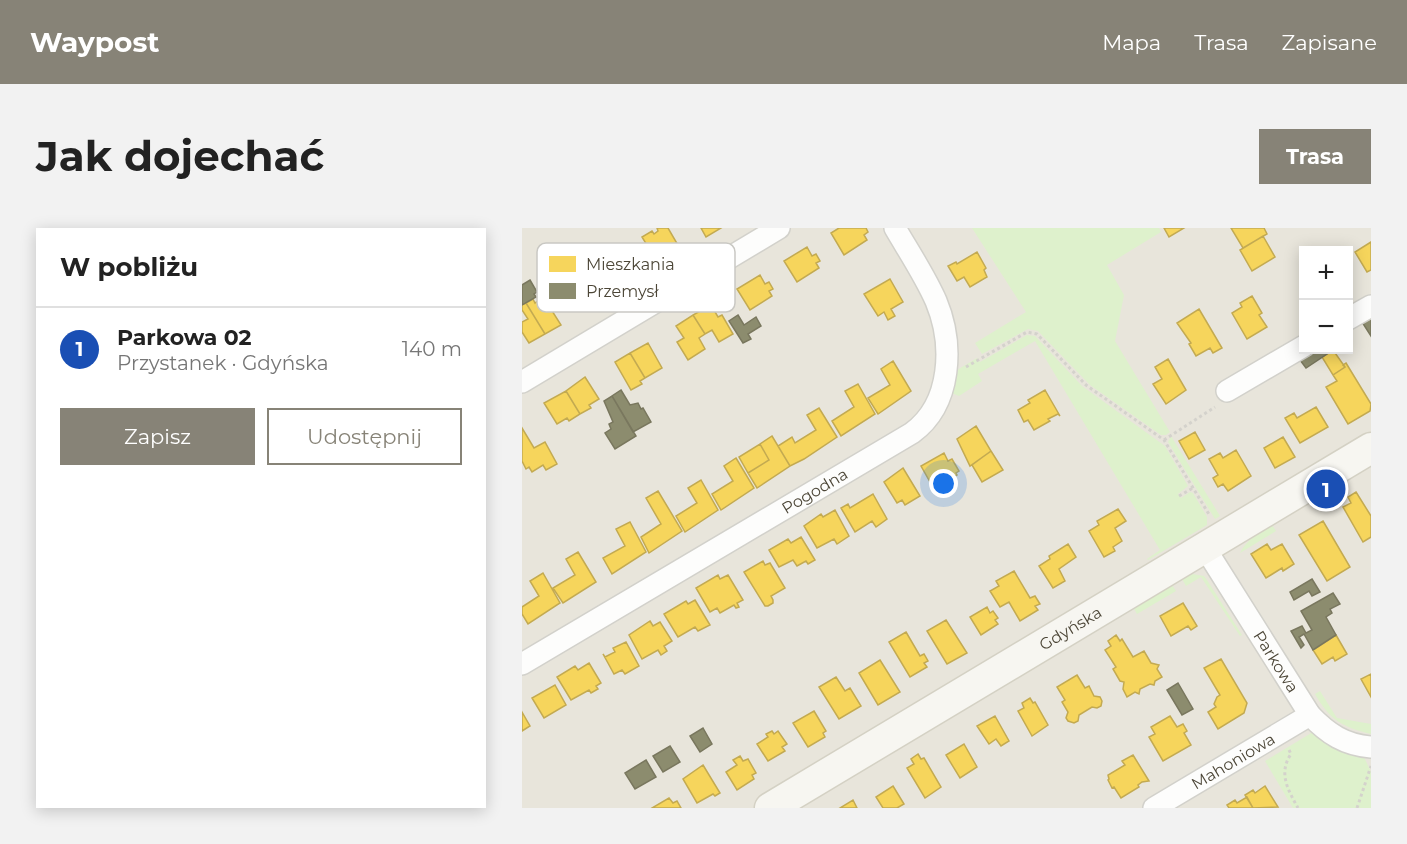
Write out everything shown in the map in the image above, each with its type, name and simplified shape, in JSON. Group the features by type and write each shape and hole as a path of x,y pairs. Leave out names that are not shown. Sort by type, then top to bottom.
{"street":[{"path":"735,254 779,228"},
{"name":"Pogodna","path":"522,664 912,433 927,420 936,407 944,381 947,355 946,337 936,300 895,228"},
{"path":"1353,316 1371,306"},
{"path":"522,382 639,312"},
{"path":"1223,397 1299,349"},
{"name":"Gdyńska","path":"770,808 1371,448"},
{"name":"Parkowa","path":"1205,548 1310,715 1326,732 1337,738 1349,744 1371,747"},
{"name":"Mahoniowa","path":"1154,808 1310,715"}],"path":[{"path":"982,358 1028,332 1037,334 1086,385 1164,440 1210,516"},
{"path":"1164,440 1223,397"},
{"path":"1179,496 1193,488"},
{"path":"1285,743 1291,754 1286,761 1285,783 1298,808"},
{"path":"1357,808 1371,766"}],"shaded area":[{"path":"522,228 1371,228 1371,808 522,808"}],"green space":[{"path":"972,228 1159,228 1161,232 1107,265 1124,295 1115,341 1170,432 1161,435 1090,385 1038,331 1028,329 982,354 975,343 1026,312"},
{"path":"1027,335 1035,336 1082,386 1165,446 1188,486 1178,494 1181,498 1190,492 1193,493 1207,517 1207,525 1147,559 1160,550 1035,341 978,374 982,381 959,396 949,392 952,373 977,358 980,362"},
{"path":"1171,436 1220,516 1215,519 1168,442"},
{"path":"1272,525 1276,531 1240,553 1250,540"},
{"path":"1192,574 1204,576 1242,635 1240,636 1201,577 1186,586 1182,579"},
{"path":"1172,585 1176,591 1137,614 1133,607"},
{"path":"1320,691 1337,718 1371,724 1371,734 1344,725 1332,716 1315,694"},
{"path":"1313,732 1330,746 1364,757 1371,772 1371,808 1293,808 1265,761"}],"building: Mieszkania":[{"path":"657,228 668,228 677,243 646,243 642,237 652,231 654,234 658,231"},
{"path":"701,228 721,228 706,237"},
{"path":"839,228 866,228 868,232 864,235 867,240 844,255 831,233"},
{"path":"1164,228 1184,228 1169,237"},
{"path":"1231,228 1264,228 1267,234 1243,248"},
{"path":"1263,236 1275,257 1252,271 1240,250"},
{"path":"1371,242 1371,270 1367,272 1355,252"},
{"path":"807,247 812,256 816,254 820,261 816,263 819,268 797,282 784,261"},
{"path":"977,252 986,268 984,270 987,277 970,287 964,277 957,281 948,266 956,262 957,264"},
{"path":"760,275 765,284 769,282 773,289 769,291 772,296 750,310 737,289"},
{"path":"890,279 903,302 891,309 895,316 888,320 884,312 878,316 864,294"},
{"path":"1252,296 1262,313 1259,315 1267,327 1247,339 1232,313 1242,307 1240,303"},
{"path":"533,299 535,303 537,302 537,312 553,312 561,325 545,334 526,303"},
{"path":"526,303 545,334 529,343 522,332 522,322 528,319 522,310 522,305"},
{"path":"1199,309 1222,348 1213,353 1210,348 1196,356 1189,344 1191,343 1177,323"},
{"path":"698,312 715,312 718,317 722,315 733,334 719,342 712,330 705,334 693,315"},
{"path":"693,315 705,334 699,338 705,349 688,360 677,342 684,338 676,326"},
{"path":"648,343 662,368 645,378 630,353"},
{"path":"630,353 645,378 640,381 642,384 631,390 615,362"},
{"path":"1327,354 1336,354 1345,367 1333,375 1322,357"},
{"path":"1168,359 1186,390 1166,404 1153,384 1162,379 1155,367"},
{"path":"893,361 911,391 878,414 868,398 890,385 881,369"},
{"path":"1346,363 1371,404 1370,411 1348,424 1326,387 1337,381 1333,375 1345,367 1343,365"},
{"path":"585,377 599,399 589,405 591,408 580,414 566,391"},
{"path":"858,384 875,414 841,436 832,421 854,407 845,391"},
{"path":"1045,390 1060,416 1058,414 1048,419 1050,421 1034,430 1028,420 1024,422 1018,410 1030,403 1028,400"},
{"path":"566,391 580,414 569,421 567,418 557,424 544,403"},
{"path":"1316,407 1328,427 1300,443 1285,418 1294,413 1297,418"},
{"path":"819,408 837,437 790,466 778,446 792,437 795,443 816,430 807,415"},
{"path":"976,426 991,451 970,466 957,439"},
{"path":"522,428 534,448 545,442 557,464 546,470 543,465 532,472 529,467 526,469 522,461"},
{"path":"1195,432 1205,450 1189,459 1179,441"},
{"path":"772,436 790,466 757,488 748,473 769,460 760,444"},
{"path":"1283,437 1295,457 1275,468 1264,448"},
{"path":"760,444 769,460 748,473 739,457"},
{"path":"1236,450 1251,476 1228,491 1223,484 1218,487 1213,478 1218,475 1209,459 1220,453 1223,458"},
{"path":"991,451 1003,470 982,482 972,465"},
{"path":"944,453 948,461 952,459 959,471 957,475 934,489 921,466"},
{"path":"736,458 754,488 721,510 712,494 733,481 724,466"},
{"path":"903,468 920,496 905,505 902,500 897,503 884,482"},
{"path":"701,480 718,510 685,532 676,516 697,503 688,488"},
{"path":"658,491 682,531 649,553 641,537 661,524 646,498"},
{"path":"1356,492 1371,516 1371,537 1363,542 1343,507 1351,503 1348,497"},
{"path":"873,494 887,519 876,527 872,521 855,532 841,508 848,504 850,508"},
{"path":"1118,509 1126,521 1115,528 1122,541 1113,547 1115,551 1104,557 1089,531 1099,525 1097,521"},
{"path":"835,510 849,536 837,544 834,539 817,548 804,526 821,514 823,517"},
{"path":"1323,521 1350,567 1327,581 1299,535"},
{"path":"630,522 646,552 612,574 603,558 625,546 616,529"},
{"path":"801,537 815,560 808,564 806,561 797,566 793,560 779,567 769,550 788,539 791,543"},
{"path":"1068,544 1076,557 1059,569 1065,581 1053,588 1039,566 1050,559 1049,556"},
{"path":"1267,544 1271,550 1282,544 1294,564 1266,578 1251,554"},
{"path":"578,552 596,582 563,603 553,588 575,575 566,559"},
{"path":"763,561 765,565 770,563 785,588 771,596 773,603 768,606 765,606 744,572"},
{"path":"1014,571 1030,598 1035,596 1040,604 1035,606 1038,610 1020,621 1009,602 1000,607 990,591 999,586 996,581"},
{"path":"543,573 560,603 528,624 522,614 522,607 539,596 530,581"},
{"path":"718,575 720,579 728,575 743,600 737,603 739,607 736,608 734,605 720,613 717,608 710,612 696,588"},
{"path":"695,600 710,625 698,631 695,627 678,637 664,614 686,601 688,604"},
{"path":"1183,603 1197,626 1191,630 1188,626 1171,636 1160,616"},
{"path":"987,607 990,613 993,611 998,618 995,620 998,624 981,635 970,617"},
{"path":"946,620 967,653 947,664 927,631"},
{"path":"650,621 653,626 660,622 672,641 664,646 667,651 661,655 658,650 642,659 629,635"},
{"path":"906,632 920,656 924,654 928,661 924,663 927,667 910,677 889,642"},
{"path":"1116,635 1120,641 1122,639 1133,657 1144,651 1151,663 1159,665 1157,669 1162,677 1155,681 1154,685 1150,684 1140,689 1139,694 1135,692 1127,697 1123,689 1124,682 1120,681 1113,669 1116,667 1105,650 1111,646 1108,641"},
{"path":"1336,635 1347,654 1335,661 1333,657 1322,664 1313,650"},
{"path":"626,642 639,666 625,674 622,670 614,674 603,654 605,657 615,652 613,648"},
{"path":"1221,659 1247,703 1244,713 1218,729 1208,712 1216,707 1214,704 1220,695 1204,668"},
{"path":"880,660 900,692 878,705 859,673"},
{"path":"589,663 601,683 596,686 598,689 591,693 589,690 571,700 557,677 575,666 578,670"},
{"path":"1371,674 1371,697 1361,679"},
{"path":"1077,675 1085,688 1089,686 1094,696 1100,697 1102,701 1101,706 1092,707 1079,715 1078,721 1074,723 1066,718 1068,712 1062,702 1065,700 1057,687"},
{"path":"836,677 845,691 850,688 861,706 839,719 819,687"},
{"path":"555,685 566,705 544,718 532,698"},
{"path":"1030,698 1033,703 1035,702 1048,725 1032,736 1018,711 1024,708 1022,703"},
{"path":"814,711 826,731 823,733 825,737 808,747 793,723"},
{"path":"522,712 530,726 522,731"},
{"path":"995,716 1009,741 1001,746 996,739 989,744 977,726"},
{"path":"1170,716 1177,727 1183,724 1187,731 1184,733 1191,745 1163,761 1149,737 1155,734 1151,727"},
{"path":"772,731 774,734 778,731 787,744 782,747 785,751 768,761 757,744 768,737 766,734"},
{"path":"964,744 977,767 960,778 946,755"},
{"path":"918,754 921,759 924,758 941,787 925,798 907,768 914,764 911,759"},
{"path":"1133,755 1149,781 1142,782 1138,785 1139,787 1121,798 1114,787 1112,788 1108,775 1125,765 1122,761"},
{"path":"740,756 743,761 748,759 756,773 752,775 754,779 737,790 726,772 737,765 733,760"},
{"path":"703,765 720,793 715,796 713,794 697,803 683,779"},
{"path":"893,786 904,804 897,808 883,808 876,797"},
{"path":"1265,786 1278,807 1253,808 1245,795 1253,790 1255,793"},
{"path":"1247,797 1253,808 1229,808 1227,805 1235,800 1237,803"},
{"path":"669,798 673,803 677,801 681,808 652,808"},
{"path":"853,800 857,808 840,808"}],"building: Przemysł":[{"path":"530,280 537,292 534,294 536,297 522,305 522,285"},
{"path":"738,315 744,325 756,317 761,326 748,334 751,339 743,343 729,321"},
{"path":"1371,316 1371,336 1362,322"},
{"path":"1310,354 1327,354 1306,368 1300,360"},
{"path":"621,390 630,405 638,403 641,409 643,408 651,422 633,432 612,396"},
{"path":"612,396 636,436 615,449 605,433 611,429 609,424 613,422 604,401"},
{"path":"1312,579 1320,592 1312,596 1309,591 1294,600 1290,592"},
{"path":"1333,593 1340,604 1330,609 1332,613 1326,617 1336,635 1313,650 1304,634 1299,637 1304,645 1301,648 1291,631 1302,626 1306,633 1312,630 1301,611"},
{"path":"1178,683 1193,709 1182,715 1167,690"},
{"path":"703,728 712,744 700,752 690,736"},
{"path":"670,746 680,762 663,772 653,756"},
{"path":"646,760 656,777 635,789 625,773"}],"place":[{"name":"Parkowa 02","path":"1326,489"}]}
